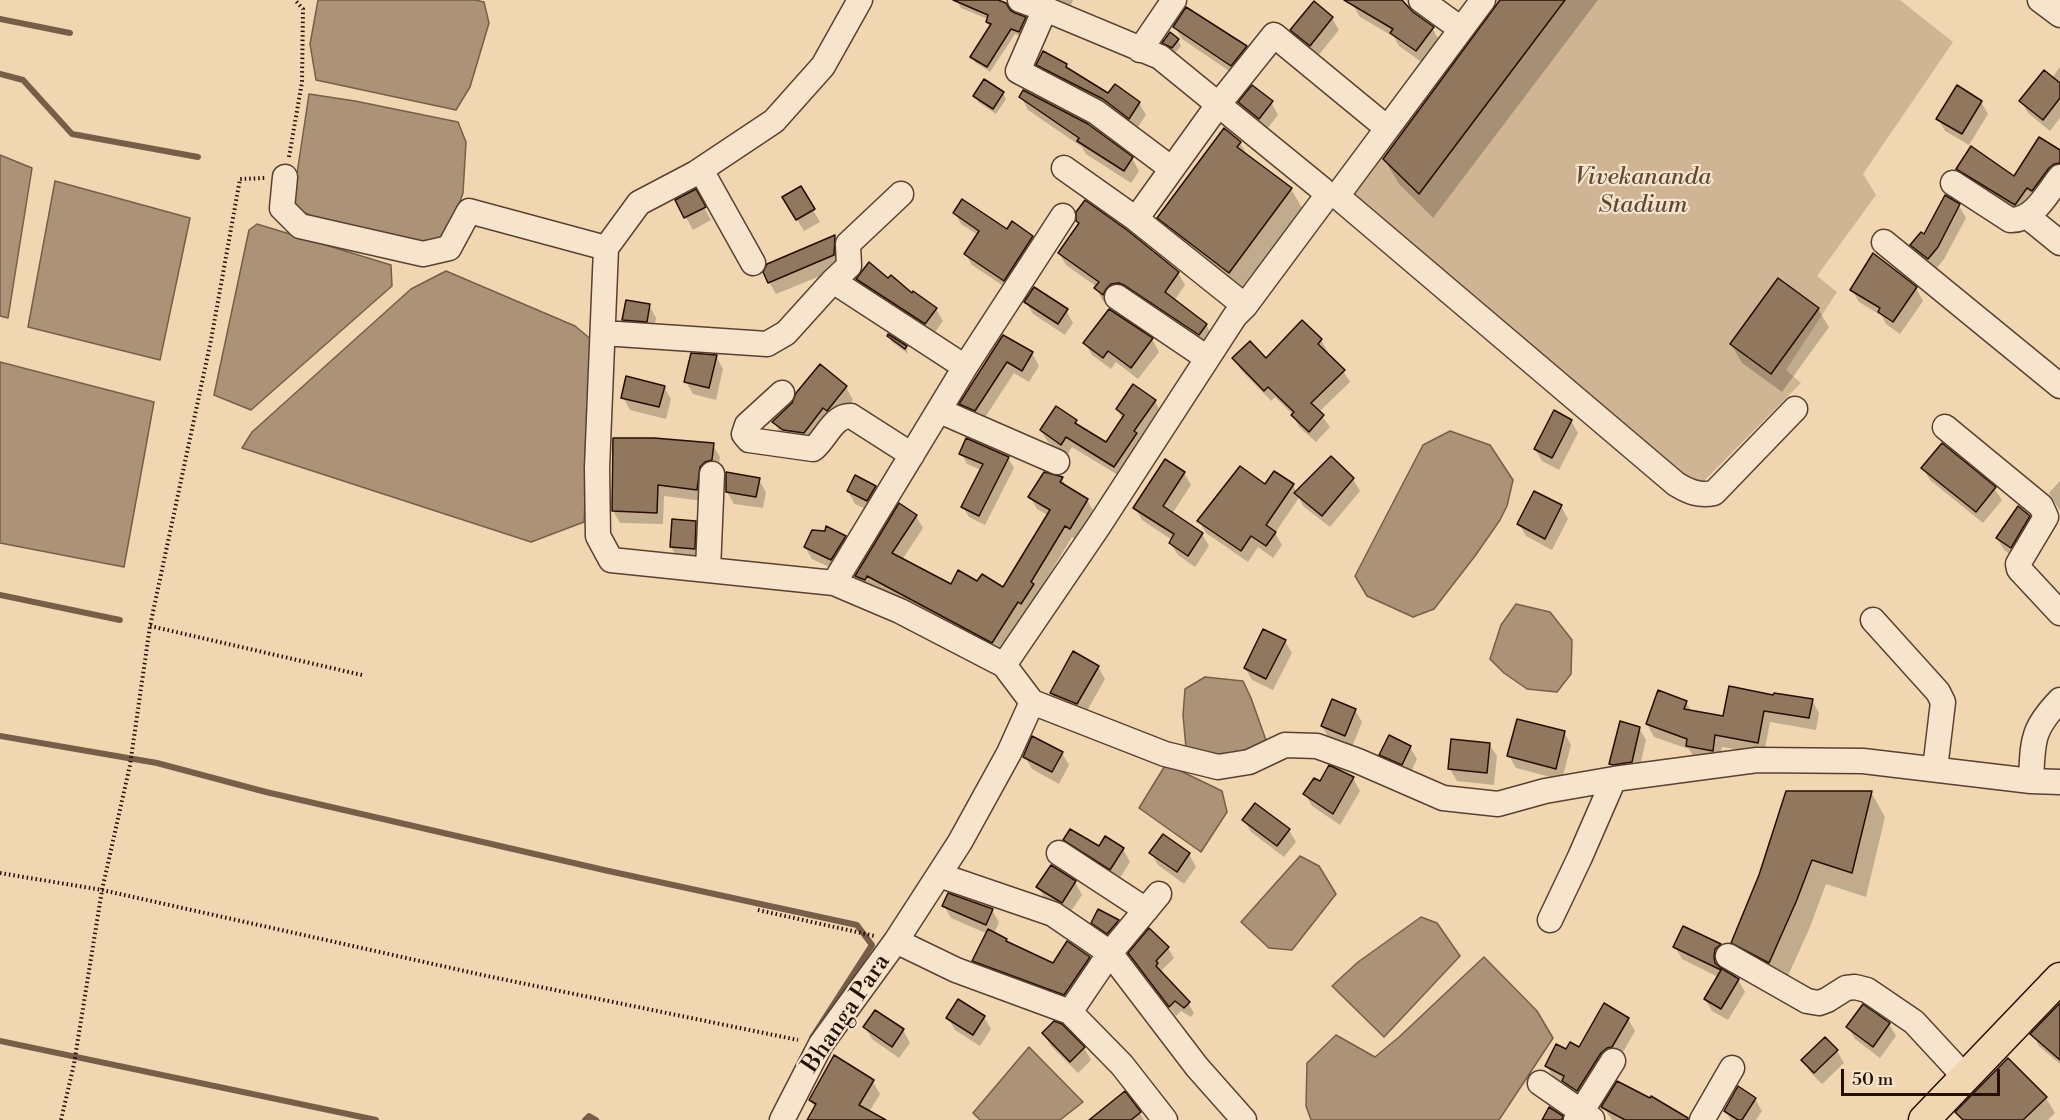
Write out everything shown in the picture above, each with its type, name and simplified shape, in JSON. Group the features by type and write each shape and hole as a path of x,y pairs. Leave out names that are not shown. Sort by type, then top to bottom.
{"main road":[{"path":"1934,1117 1964,1076 2060,978"}],"street":[{"path":"860,0 823,66 774,122 701,170 639,203 606,248 597,468 598,536 611,560 834,584 900,610 1004,665 1032,702 1165,754 1218,767 1249,762 1286,745 1317,746 1443,798 1498,804 1545,791 1614,779 1757,760 1863,761 2031,781 2060,782"},
{"path":"1020,0 1160,57 1332,196 1686,490 1705,495 1714,493 1795,409"},
{"path":"1140,50 1174,0"},
{"path":"1421,0 1461,29"},
{"path":"1004,665 1098,527 1234,316 1245,306 1387,128 1483,0"},
{"path":"2040,0 2060,15"},
{"path":"1045,9 1018,71 1096,112 1172,169"},
{"path":"1136,219 1218,105 1274,35 1387,128"},
{"path":"1064,168 1136,219 1245,306"},
{"path":"701,170 753,263"},
{"path":"285,177 282,208 300,226 423,254 449,248 469,211 606,248"},
{"path":"2028,218 2060,177"},
{"path":"1953,183 2010,220 2028,218 2060,243"},
{"path":"603,333 767,344 786,333 849,266 848,244 901,194"},
{"path":"834,584 965,367 1063,216"},
{"path":"1884,242 2060,386"},
{"path":"833,281 965,367"},
{"path":"1117,297 1207,358"},
{"path":"782,393 747,425 744,434 749,440 813,449 844,415 851,416 912,455"},
{"path":"940,411 1057,462"},
{"path":"1945,427 2041,506 2046,517 2018,564 2019,569 2060,613"},
{"path":"708,570 712,474"},
{"path":"1873,620 1938,692 1943,709 1935,769"},
{"path":"2031,781 2032,741 2044,716 2060,700"},
{"name":"Bhanga Para","path":"782,1120 821,1044 888,939 939,875 960,842 1009,753 1032,702"},
{"path":"1550,920 1614,779"},
{"path":"1059,853 1153,902 1110,953 1070,1012"},
{"path":"939,875 1053,914 1110,953 1197,1067 1244,1120"},
{"path":"888,939 956,970 1070,1012 1122,1065 1165,1120"},
{"path":"1728,956 1807,1001 1819,1003 1846,988 1855,987 1867,990 1914,1022 1964,1076"},
{"path":"1540,1083 1583,1117 1613,1061"},
{"path":"1702,1120 1732,1068"}],"path":[{"path":"61,1120 74,1064 102,890 132,755 150,626 211,340 240,179 285,177 302,82 303,9 295,0"},
{"path":"150,626 362,675"},
{"path":"0,873 102,890 487,976 801,1040"},
{"path":"758,910 888,939"}],"green space":[{"name":"Vivekananda Stadium","path":"1490,0 1900,0 1953,42 1863,174 1876,195 1817,276 1837,292 1786,370 1801,383 1697,488 1344,194"}],"shaded area":[{"path":"318,0 475,0 484,2 489,23 470,87 456,110 316,80 310,44"},
{"path":"309,94 458,122 466,142 463,193 444,246 338,228 292,207"},
{"path":"0,155 32,168 8,318 0,316"},
{"path":"55,181 190,218 160,360 28,327"},
{"path":"257,224 391,265 392,286 251,410 214,395 249,230"},
{"path":"446,271 575,326 593,341 584,522 531,542 242,448 252,432 411,289"},
{"path":"0,362 154,402 124,567 0,543"},
{"path":"1450,431 1490,445 1513,480 1507,506 1500,520 1475,556 1434,609 1413,617 1367,596 1355,576 1423,445"},
{"path":"1516,604 1550,612 1572,640 1571,674 1557,692 1527,689 1504,673 1490,659 1501,625"},
{"path":"1205,677 1243,681 1267,743 1221,759 1186,748 1183,715 1185,689"},
{"path":"1166,764 1222,791 1227,812 1201,852 1139,808"},
{"path":"1300,856 1319,866 1336,894 1292,950 1269,948 1241,922"},
{"path":"1421,917 1437,923 1460,956 1384,1037 1332,986 1358,962"},
{"path":"1484,957 1537,1011 1553,1038 1499,1120 1311,1120 1306,1106 1307,1063 1336,1035 1375,1057"},
{"path":"1029,1047 1083,1102 1060,1120 980,1120 973,1113"}],"building":[{"path":"953,0 998,0 1006,3 1010,10 1026,17 1019,32 1011,29 987,67 970,57 991,24 986,22 988,15"},
{"path":"1344,0 1402,0 1413,12 1434,27 1416,51 1390,33 1393,29"},
{"path":"1500,0 1565,0 1419,194 1383,159"},
{"path":"1314,1 1333,17 1310,46 1290,30"},
{"path":"1186,7 1247,46 1231,66 1173,27"},
{"path":"1170,32 1179,39 1172,48 1162,43"},
{"path":"1043,51 1067,64 1066,67 1108,93 1115,84 1140,102 1129,119 1103,99 1036,65"},
{"path":"2044,70 2060,83 2060,98 2043,120 2019,101"},
{"path":"984,79 1004,92 993,109 973,96"},
{"path":"1252,85 1273,101 1259,119 1238,102"},
{"path":"1957,85 1982,101 1962,134 1936,119"},
{"path":"1023,90 1088,124 1133,157 1124,171 1077,141 1079,138 1019,97"},
{"path":"1224,128 1241,142 1237,147 1292,188 1229,273 1157,218"},
{"path":"2039,137 2060,150 2060,163 2049,168 2032,191 2027,188 2015,205 1956,169 1971,146 2014,176"},
{"path":"801,186 815,209 796,220 782,197"},
{"path":"696,189 706,207 684,218 675,200"},
{"path":"1945,195 1960,204 1938,247 1928,259 1910,245 1921,232 1924,234"},
{"path":"962,199 1007,229 1012,221 1033,236 1004,281 964,254 979,231 953,213"},
{"path":"1085,200 1179,272 1165,292 1207,324 1199,335 1124,285 1111,284 1103,295 1094,288 1099,282 1058,253 1079,223 1076,221 1076,212"},
{"path":"835,235 834,255 768,283 763,272 767,264"},
{"path":"1873,253 1917,287 1893,322 1878,312 1880,308 1850,290"},
{"path":"869,262 888,278 891,275 912,293 913,291 937,308 925,324 856,279"},
{"path":"1778,278 1819,308 1771,374 1730,344"},
{"path":"1034,287 1068,309 1058,324 1024,302"},
{"path":"626,300 650,304 647,322 622,320"},
{"path":"1109,309 1153,338 1131,368 1108,351 1103,358 1083,343"},
{"path":"1302,320 1322,339 1318,344 1345,370 1311,403 1324,415 1309,432 1291,415 1294,412 1268,387 1264,391 1232,358 1250,341 1266,358"},
{"path":"888,334 907,346 905,349 887,336"},
{"path":"1003,335 1033,352 1022,371 1007,362 975,411 959,404"},
{"path":"691,353 717,355 709,388 684,382"},
{"path":"820,364 847,386 827,411 823,408 804,433 783,430 772,422 792,403 796,393"},
{"path":"626,376 665,386 659,407 621,398"},
{"path":"1133,384 1156,400 1134,431 1137,433 1114,467 1066,437 1061,445 1040,430 1056,406 1077,420 1075,423 1106,442 1124,415 1116,409"},
{"path":"1554,410 1572,420 1552,458 1534,449"},
{"path":"613,438 654,438 714,443 712,460 700,467 697,490 658,485 657,513 612,511"},
{"path":"966,438 1009,457 979,516 961,507 983,464 959,454"},
{"path":"1942,443 1996,487 1976,512 1921,468"},
{"path":"1331,456 1354,478 1322,516 1294,493"},
{"path":"1165,459 1185,472 1163,506 1203,533 1188,556 1169,543 1174,534 1133,508"},
{"path":"1240,466 1265,484 1274,471 1294,484 1266,525 1276,532 1266,546 1251,536 1241,551 1197,521"},
{"path":"726,472 760,478 756,497 726,492"},
{"path":"1044,472 1063,477 1060,482 1088,499 1070,529 1065,526 1031,582 1034,584 1021,604 1018,602 992,643 867,576 865,580 855,576 899,503 917,515 892,553 951,584 958,570 977,581 982,574 1003,587 1050,510 1028,497"},
{"path":"855,475 876,486 867,501 847,491"},
{"path":"1534,491 1562,505 1545,539 1517,524"},
{"path":"2018,506 2030,516 2011,548 1996,538"},
{"path":"672,519 696,521 695,549 670,547"},
{"path":"826,526 846,536 831,560 804,547 812,530 825,531"},
{"path":"1263,629 1286,640 1266,679 1244,668"},
{"path":"1073,651 1099,666 1077,704 1050,693"},
{"path":"1729,686 1773,695 1774,693 1813,699 1809,718 1764,711 1758,743 1715,735 1713,751 1686,746 1687,739 1646,724 1658,690 1687,701 1684,709 1723,716"},
{"path":"1332,699 1356,709 1345,736 1321,726"},
{"path":"1517,719 1565,731 1556,769 1507,756"},
{"path":"1620,721 1640,727 1632,762 1613,765 1609,764"},
{"path":"1389,735 1411,746 1402,765 1379,755"},
{"path":"1032,736 1063,752 1052,772 1023,757"},
{"path":"1451,739 1490,743 1487,773 1448,769"},
{"path":"1329,765 1354,777 1333,814 1303,794 1314,778 1320,781"},
{"path":"1786,791 1872,791 1852,873 1812,860 1769,963 1731,943 1759,875"},
{"path":"1255,803 1290,829 1277,846 1242,820"},
{"path":"1070,829 1099,846 1105,836 1124,848 1110,870 1063,840"},
{"path":"1163,834 1190,853 1177,872 1149,853"},
{"path":"1051,865 1076,881 1062,903 1036,887"},
{"path":"948,893 993,909 986,925 942,906"},
{"path":"1098,909 1119,920 1107,934 1091,923"},
{"path":"1683,926 1721,944 1715,949 1715,963 1739,979 1721,1009 1704,999 1721,970 1673,947"},
{"path":"1149,928 1169,947 1156,961 1158,963 1156,966 1190,1002 1184,1008 1175,1001 1169,1007 1128,953"},
{"path":"988,929 1007,939 1006,941 1053,963 1067,941 1090,957 1064,995 972,961"},
{"path":"958,999 985,1016 973,1035 946,1018"},
{"path":"1604,1003 1629,1018 1612,1047 1601,1053 1577,1091 1562,1081 1564,1076 1545,1066 1556,1044 1566,1049 1570,1042 1579,1047"},
{"path":"2060,1003 2060,1060 2030,1034"},
{"path":"1863,1004 1890,1023 1873,1047 1846,1027"},
{"path":"875,1010 904,1029 892,1047 863,1027"},
{"path":"1054,1021 1062,1024 1085,1047 1070,1062 1042,1033"},
{"path":"1825,1037 1838,1050 1814,1073 1801,1060"},
{"path":"834,1055 874,1080 859,1105 886,1120 807,1120 816,1104 809,1100"},
{"path":"2008,1058 2047,1097 2023,1120 1963,1120 1955,1112"},
{"path":"1617,1081 1650,1098 1651,1096 1688,1120 1625,1120 1601,1107"},
{"path":"1738,1086 1756,1098 1742,1120 1724,1111"},
{"path":"1125,1091 1141,1112 1131,1120 1089,1120"},
{"path":"1549,1107 1563,1116 1562,1120 1542,1120"}],"waterway":[{"path":"0,19 70,33"},
{"path":"0,74 23,80 72,134 198,157"},
{"path":"0,595 120,620"},
{"path":"0,736 157,763 266,792 604,870 857,925 872,945 812,1038"},
{"path":"0,1041 376,1120"},
{"path":"585,1120 589,1116 596,1120"}]}
